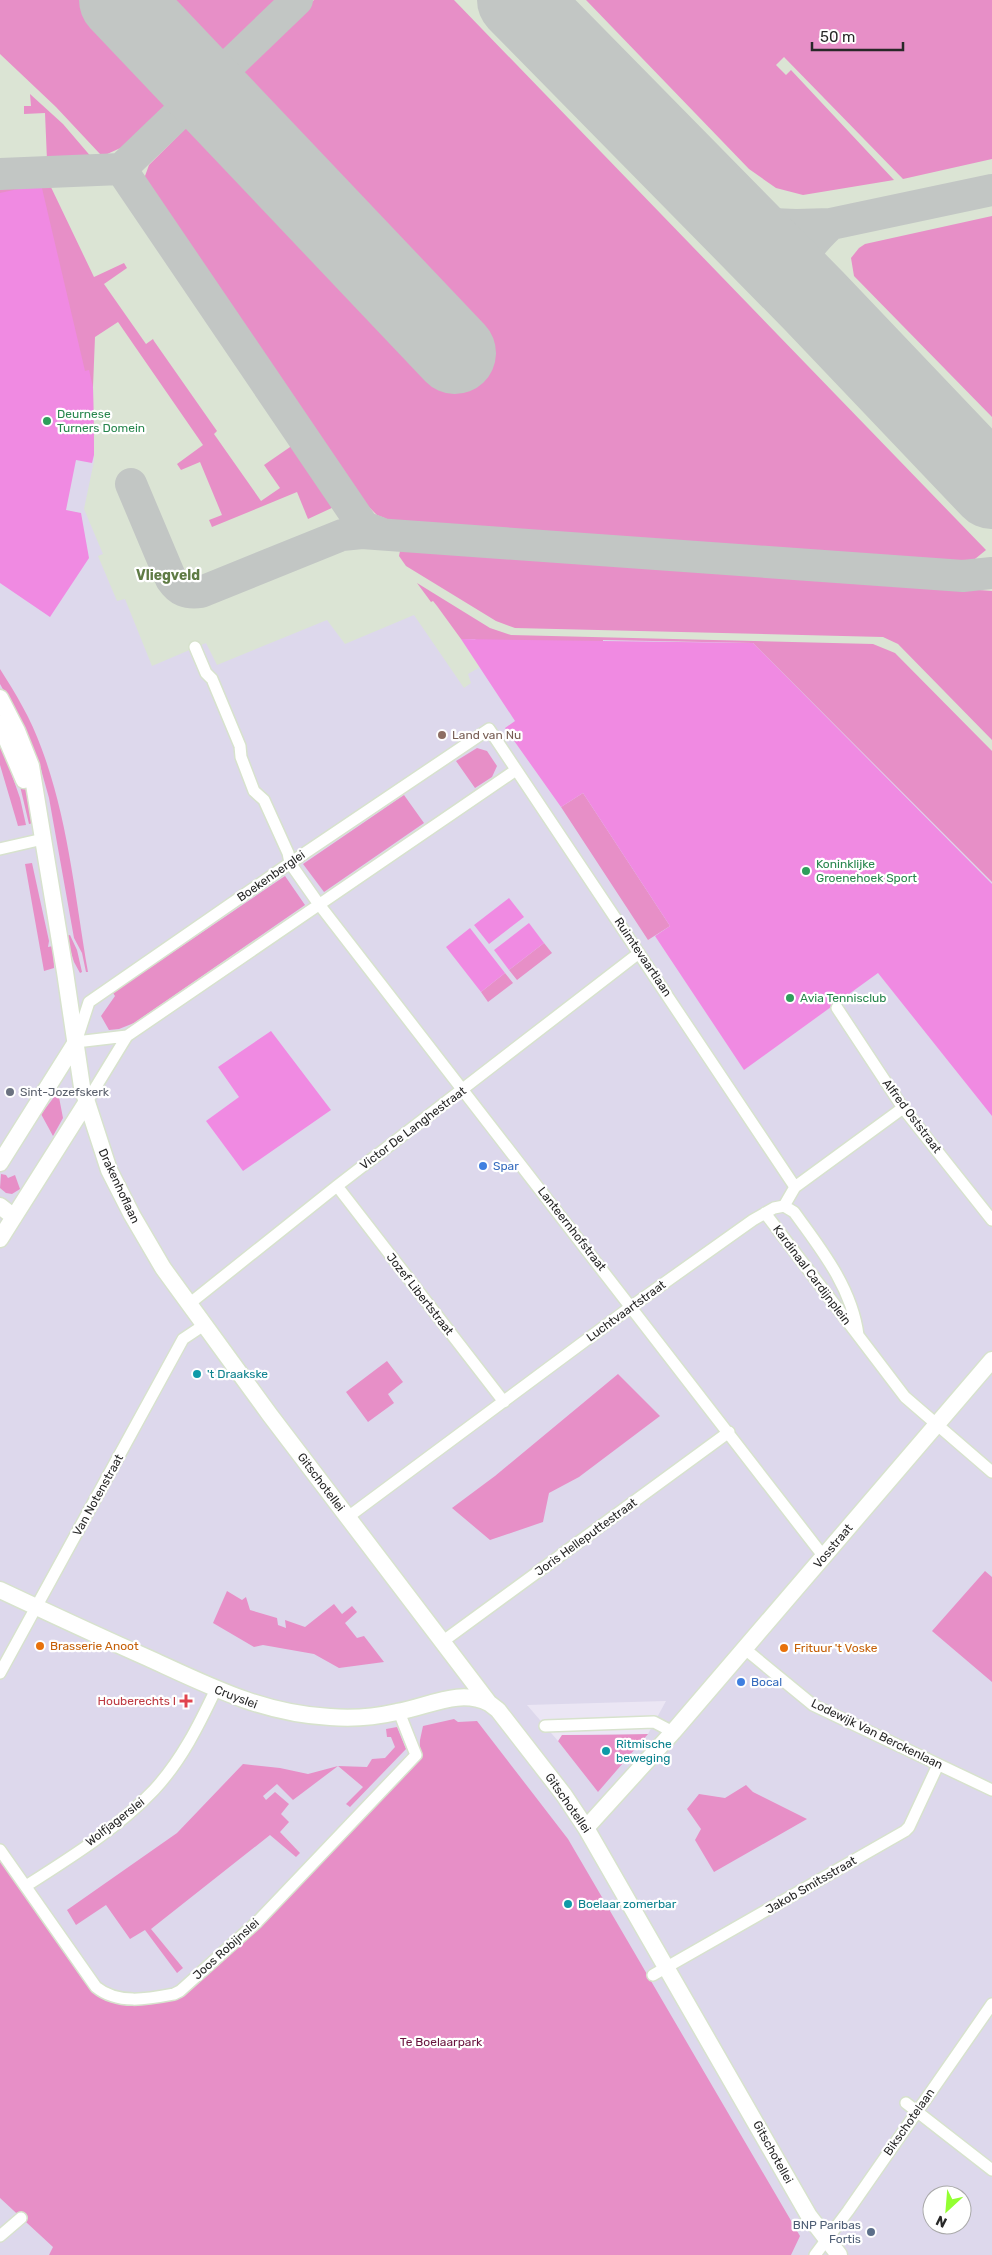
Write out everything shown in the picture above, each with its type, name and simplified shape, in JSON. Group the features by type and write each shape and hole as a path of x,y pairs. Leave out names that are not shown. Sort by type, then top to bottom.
{"street":[{"name":"Lanteernhofstraat","path":"195,647 206,673 212,679 240,746 241,757 254,791 264,800 288,853 290,863 318,903 632,1306 824,1557"},
{"name":"Drakenhoflaan","path":"0,698 17,731 30,766 86,1103 109,1170 132,1216 163,1268 248,1384"},
{"name":"Drakenhoflaan","path":"0,724 20,770 43,839"},
{"name":"Boekenberglei","path":"0,1162 76,1042 89,1002 290,863 489,729"},
{"name":"Ruimtevaartlaan","path":"489,729 795,1186"},
{"path":"0,1239 126,1036 318,903 516,770"},
{"path":"0,849 43,839"},
{"name":"Victor De Langhestraat","path":"189,1304 337,1186 639,952"},
{"name":"Alfred Oststraat","path":"837,1008 903,1108 992,1220"},
{"path":"76,1042 126,1036"},
{"path":"784,1206 795,1186 903,1108"},
{"name":"Jozef Libertstraat","path":"337,1186 504,1402"},
{"path":"0,1206 14,1217"},
{"name":"Luchtvaartstraat","path":"348,1517 632,1306 753,1220 784,1206"},
{"name":"Kardinaal Cardijnplein","path":"784,1206 794,1212 836,1273 856,1320 858,1337"},
{"name":"Kardinaal Cardijnplein","path":"765,1213 905,1397 992,1472"},
{"name":"Van Notenstraat","path":"0,1673 183,1339 204,1325"},
{"name":"Vosstraat","path":"586,1828 673,1732 992,1360"},
{"name":"Gitschotellei","path":"248,1384 442,1642 564,1795 586,1828 660,1971 810,2216 839,2255"},
{"name":"Joris Helleputtestraat","path":"442,1642 729,1432"},
{"name":"Cruyslei","path":"0,1590 216,1690 262,1707 311,1716 358,1717 399,1712 459,1696 470,1696 489,1703"},
{"name":"Lodewijk Van Berckenlaan","path":"745,1649 814,1705 992,1790"},
{"name":"Wolfjagerslei","path":"26,1886 132,1811 154,1790 189,1743 216,1690"},
{"name":"Joos Robijnslei","path":"0,1850 89,1979 105,1994 120,1999 174,1994 180,1991 257,1922 416,1755 399,1712"},
{"path":"545,1726 654,1722 673,1732"},
{"name":"Jakob Smitsstraat","path":"660,1971 905,1831 938,1765"},
{"name":"Bikschotelaan","path":"815,2255 992,2004"},
{"path":"906,2103 992,2170"},
{"path":"0,2236 21,2218"}],"shaded area":[{"path":"0,0 992,0 992,882 754,641 461,639 480,667 468,674 471,683 464,688 414,615 345,644 327,620 217,665 206,643 152,666 125,599 117,601 98,556 103,554 84,509 94,461 93,387 0,193"},
{"name":"Deurnese Turners Domein","path":"41,184 85,371 89,370 93,387 94,455 92,463 76,460 66,510 81,513 89,558 50,617 0,583 0,193"},
{"name":"Koninklijke Groenehoek Sport","path":"461,639 753,643 992,884 992,1116 878,973 744,1070 655,936 670,926 583,793 561,807 505,728 515,721"},
{"path":"509,898 524,917 489,944 474,925"},
{"path":"529,923 544,943 509,970 494,950"},
{"path":"470,928 505,973 481,992 446,947"},
{"path":"271,1031 331,1110 243,1171 206,1121 239,1097 218,1067"},
{"path":"666,1701 648,1734 562,1735 558,1741 527,1705"}],"green space":[{"path":"0,0 277,0 127,145 105,155 100,154 56,107 0,54"},
{"path":"314,0 454,0 986,550 970,563 960,564 392,521 377,515 360,498 146,190 145,176 149,165"},
{"path":"586,0 992,0 992,159 903,179 784,57 776,65 786,75 791,70 894,180 803,195 776,188 749,169"},
{"path":"30,94 63,124 93,159 47,160 45,113 24,114 24,106 31,106"},
{"path":"49,183 94,277 124,263 127,268 104,284 146,344 153,339 217,431 214,434 261,501 280,488 264,465 293,445 336,506 308,519 297,492 212,527 209,520 222,515 200,462 181,470 177,464 203,445 118,322 95,337 93,387 94,455 0,433 0,186"},
{"path":"992,216 992,417 854,276 851,258 865,244"},
{"path":"410,547 992,591 992,740 898,644 883,637 515,628 496,621 406,566 399,556 400,551"},
{"path":"417,583 490,628 511,635 873,644 895,653 992,751 992,882 753,643 603,640 603,646 483,650 475,639 461,639 437,606 433,601 431,602"},
{"path":"0,669 33,727 50,774 70,858 88,972 86,972 82,953 74,938 49,798 39,762 22,723 0,684"},
{"path":"0,741 20,798 26,825 18,826 0,765"},
{"path":"477,748 487,751 497,766 492,777 475,788 456,761"},
{"path":"25,785 33,823 29,824 20,786"},
{"path":"583,793 670,926 648,940 561,807"},
{"path":"404,795 424,823 324,892 303,864"},
{"path":"32,863 49,941 48,947 53,946 54,968 44,971 25,864"},
{"path":"285,876 305,905 134,1023 119,1029 109,1030 101,1016 115,996 113,993"},
{"path":"70,935 77,950 82,972 80,973 74,962 66,936"},
{"path":"544,943 552,953 517,980 509,970"},
{"path":"505,973 513,983 488,1002 481,992"},
{"path":"58,1092 63,1118 53,1136 41,1114"},
{"path":"1,1174 6,1175 8,1178 15,1175 20,1189 12,1194 6,1193 0,1188"},
{"path":"387,1361 403,1382 388,1394 394,1403 368,1422 346,1392"},
{"path":"618,1374 660,1416 579,1477 549,1493 543,1522 490,1540 452,1508 495,1476"},
{"path":"985,1571 992,1577 992,1682 932,1631"},
{"path":"227,1591 242,1600 246,1597 250,1610 277,1618 278,1625 286,1628 285,1620 305,1627 334,1604 342,1614 352,1606 357,1612 345,1623 357,1638 364,1636 384,1662 339,1668 314,1654 263,1645 254,1647 213,1623"},
{"name":"Te Boelaarpark","path":"454,1719 458,1722 477,1721 568,1839 800,2236 791,2255 49,2255 53,2247 0,2198 0,1861 83,1980 98,1995 117,2004 157,2003 175,1999 182,1996 213,1968 273,1910 419,1761 423,1726"},
{"path":"397,1727 406,1749 350,1807 346,1804 363,1787 338,1766 367,1767 372,1759 385,1758 395,1747 391,1737 387,1737 386,1729"},
{"path":"648,1734 598,1792 558,1741 561,1735"},
{"path":"243,1764 280,1768 308,1774 338,1766 293,1800 277,1784 263,1796 266,1800 275,1792 289,1804 281,1814 289,1822 280,1832 300,1853 296,1857 270,1835 151,1929 183,1968 177,1973 145,1930 130,1939 106,1905 76,1925 67,1910 177,1833"},
{"path":"746,1785 753,1792 807,1819 714,1872 695,1840 701,1829 687,1809 699,1794 725,1798"}],"taxiway":[{"path":"0,174 121,169 297,0"},
{"path":"121,169 364,527 380,533"},
{"path":"707,193 736,209 772,224 796,225 831,224 992,190"},
{"path":"814,301 804,277 804,259 813,243 831,224"},
{"path":"131,484 171,579 180,589 192,592 201,592 342,535 362,533 963,576 992,573"}],"runway":[{"path":"120,0 455,353"},
{"path":"518,0 814,301 992,488"}],"place":[{"name":"Deurnese Turners Domein","path":"47,421"},
{"name":"Land van Nu","path":"442,735"},
{"name":"Koninklijke Groenehoek Sport","path":"806,871"},
{"name":"Avia Tennisclub","path":"790,998"},
{"name":"Sint-Jozefskerk","path":"10,1092"},
{"name":"Spar","path":"483,1166"},
{"name":"'t Draakske","path":"197,1374"},
{"name":"Brasserie Anoot","path":"40,1646"},
{"name":"Frituur 't Voske","path":"784,1648"},
{"name":"Bocal","path":"741,1682"},
{"name":"Houberechts I","path":"186,1701"},
{"name":"Ritmische beweging","path":"606,1751"},
{"name":"Boelaar zomerbar","path":"568,1904"},
{"name":"BNP Paribas Fortis","path":"871,2232"}],"district":[{"name":"Vliegveld","path":"168,575"}]}
